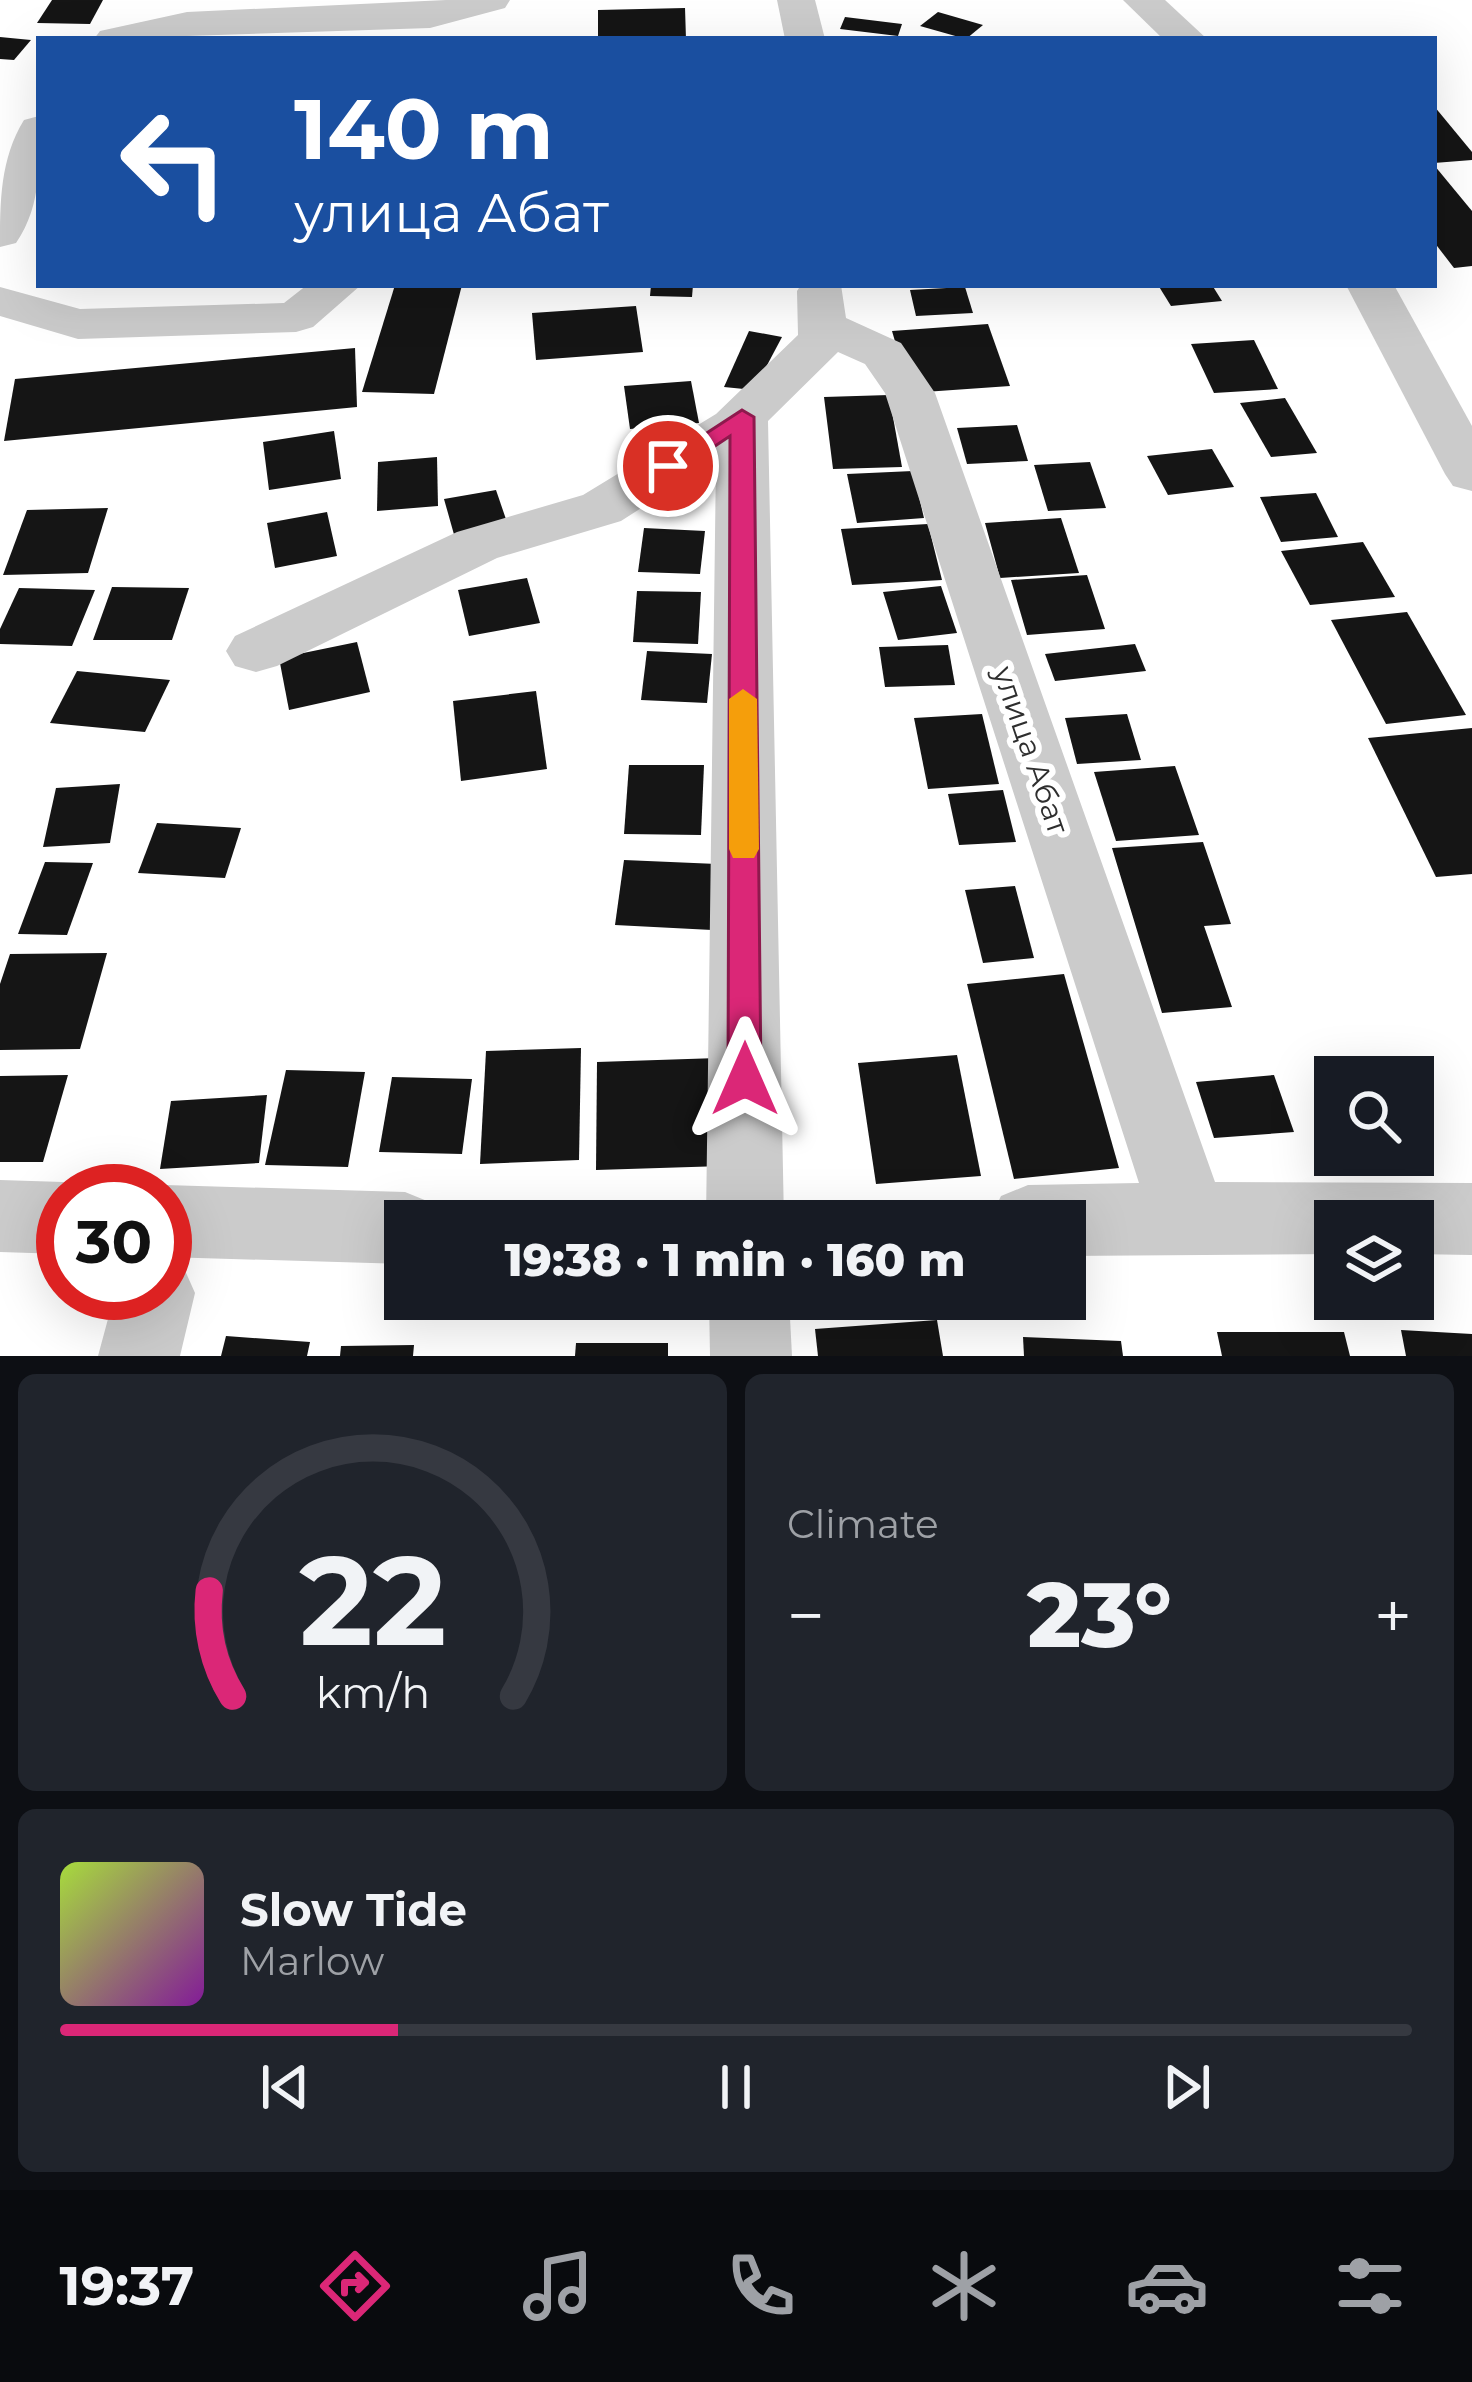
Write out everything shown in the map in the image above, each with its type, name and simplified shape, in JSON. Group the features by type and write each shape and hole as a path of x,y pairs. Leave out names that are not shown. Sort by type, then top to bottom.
{"street":[{"path":"129,36 187,24 427,27 491,0"},
{"path":"796,0 804,36"},
{"path":"1142,0 1184,36"},
{"path":"0,233 36,137"},
{"path":"0,301 78,324 296,317 333,288"},
{"path":"1372,288 1472,474"},
{"name":"улица Абат","path":"256,651 477,545 602,508 742,417 823,339 822,305"},
{"name":"улица Абат","path":"822,305 883,354 910,393 1189,1217"},
{"path":"742,417 745,1200"},
{"path":"0,1216 36,1217"},
{"path":"1086,1220 1472,1219"},
{"path":"192,1246 384,1230"},
{"path":"139,1356 148,1320"},
{"path":"749,1320 752,1356"}],"building":[{"path":"52,0 103,0 90,24 37,23"},
{"path":"685,8 686,36 598,36 598,10"},
{"path":"938,12 983,25 970,36 920,26"},
{"path":"845,17 902,24 898,36 840,29"},
{"path":"0,37 31,40 14,60 0,59"},
{"path":"1437,110 1472,152 1472,160 1437,163"},
{"path":"1437,169 1472,211 1472,266 1454,268 1437,246"},
{"path":"394,288 461,288 434,394 362,392"},
{"path":"651,288 693,288 692,297 650,296"},
{"path":"965,288 973,313 916,316 910,290"},
{"path":"1160,288 1214,288 1222,301 1171,306"},
{"path":"636,306 643,352 536,360 532,313"},
{"path":"988,324 1010,386 910,393 892,331"},
{"path":"749,331 782,337 754,390 724,387"},
{"path":"1254,340 1278,389 1214,393 1191,344"},
{"path":"355,348 357,407 4,441 15,379"},
{"path":"691,381 699,423 630,429 624,386"},
{"path":"889,395 902,467 833,469 824,397"},
{"path":"1285,398 1317,453 1271,457 1240,403"},
{"path":"1017,425 1028,461 967,464 957,428"},
{"path":"334,431 341,479 269,490 263,442"},
{"path":"1212,449 1234,487 1168,495 1147,456"},
{"path":"437,457 438,506 377,511 378,462"},
{"path":"1090,462 1106,508 1048,511 1034,465"},
{"path":"913,471 924,518 857,523 847,474"},
{"path":"496,490 509,528 455,538 444,499"},
{"path":"1316,493 1338,537 1281,542 1260,497"},
{"path":"108,508 88,573 3,575 27,510"},
{"path":"327,512 337,556 275,568 267,523"},
{"path":"1061,518 1079,573 1000,578 985,523"},
{"path":"928,524 942,580 852,585 841,529"},
{"path":"644,528 705,531 700,574 638,572"},
{"path":"1363,542 1395,597 1310,605 1281,551"},
{"path":"1087,575 1105,629 1027,635 1011,580"},
{"path":"527,578 540,623 469,636 458,590"},
{"path":"941,586 957,633 898,640 883,592"},
{"path":"112,587 189,588 172,640 93,640"},
{"path":"19,588 95,590 72,646 0,644 0,629"},
{"path":"637,591 701,592 698,644 633,642"},
{"path":"1407,612 1466,715 1386,724 1331,620"},
{"path":"357,642 370,692 289,710 279,658"},
{"path":"1135,644 1146,671 1055,681 1045,654"},
{"path":"948,645 955,685 885,687 879,647"},
{"path":"647,651 712,654 707,703 641,700"},
{"path":"77,671 170,680 145,732 50,723"},
{"path":"536,691 547,769 461,781 453,701"},
{"path":"982,714 999,784 928,789 914,718"},
{"path":"1127,714 1141,760 1077,764 1065,718"},
{"path":"1472,728 1472,874 1436,877 1368,738"},
{"path":"629,765 704,765 701,835 624,834"},
{"path":"1175,766 1199,835 1116,841 1094,772"},
{"path":"120,784 110,843 43,847 56,788"},
{"path":"1003,790 1016,842 959,845 948,794"},
{"path":"157,823 241,828 225,878 138,873"},
{"path":"1203,842 1231,924 1204,926 1232,1007 1162,1013 1112,848"},
{"path":"624,860 717,864 712,930 615,925"},
{"path":"45,862 93,863 67,935 18,934"},
{"path":"1015,886 1034,958 983,963 965,890"},
{"path":"107,953 80,1049 0,1050 0,984 10,954"},
{"path":"1064,974 1119,1168 1014,1179 967,984"},
{"path":"581,1048 579,1160 480,1164 486,1051"},
{"path":"957,1055 981,1176 876,1184 858,1063"},
{"path":"718,1058 723,1166 596,1170 597,1062"},
{"path":"286,1070 365,1072 348,1167 265,1165"},
{"path":"68,1075 43,1162 0,1162 0,1076"},
{"path":"1274,1075 1294,1132 1214,1138 1196,1082"},
{"path":"392,1077 472,1079 462,1154 379,1152"},
{"path":"267,1095 259,1163 161,1164 171,1101"},
{"path":"937,1320 943,1356 818,1356 815,1329"},
{"path":"1401,1330 1472,1334 1472,1356 1406,1356"},
{"path":"1217,1332 1344,1332 1350,1356 1222,1356"},
{"path":"226,1336 310,1342 307,1356 221,1356"},
{"path":"1023,1337 1121,1341 1123,1356 1024,1356"},
{"path":"576,1343 668,1343 668,1356 575,1356"},
{"path":"414,1345 413,1356 340,1356 341,1346"}],"slow traffic":[{"path":"743,699 744,849"}],"route":[{"path":"668,466 742,417 745,1079"}]}
